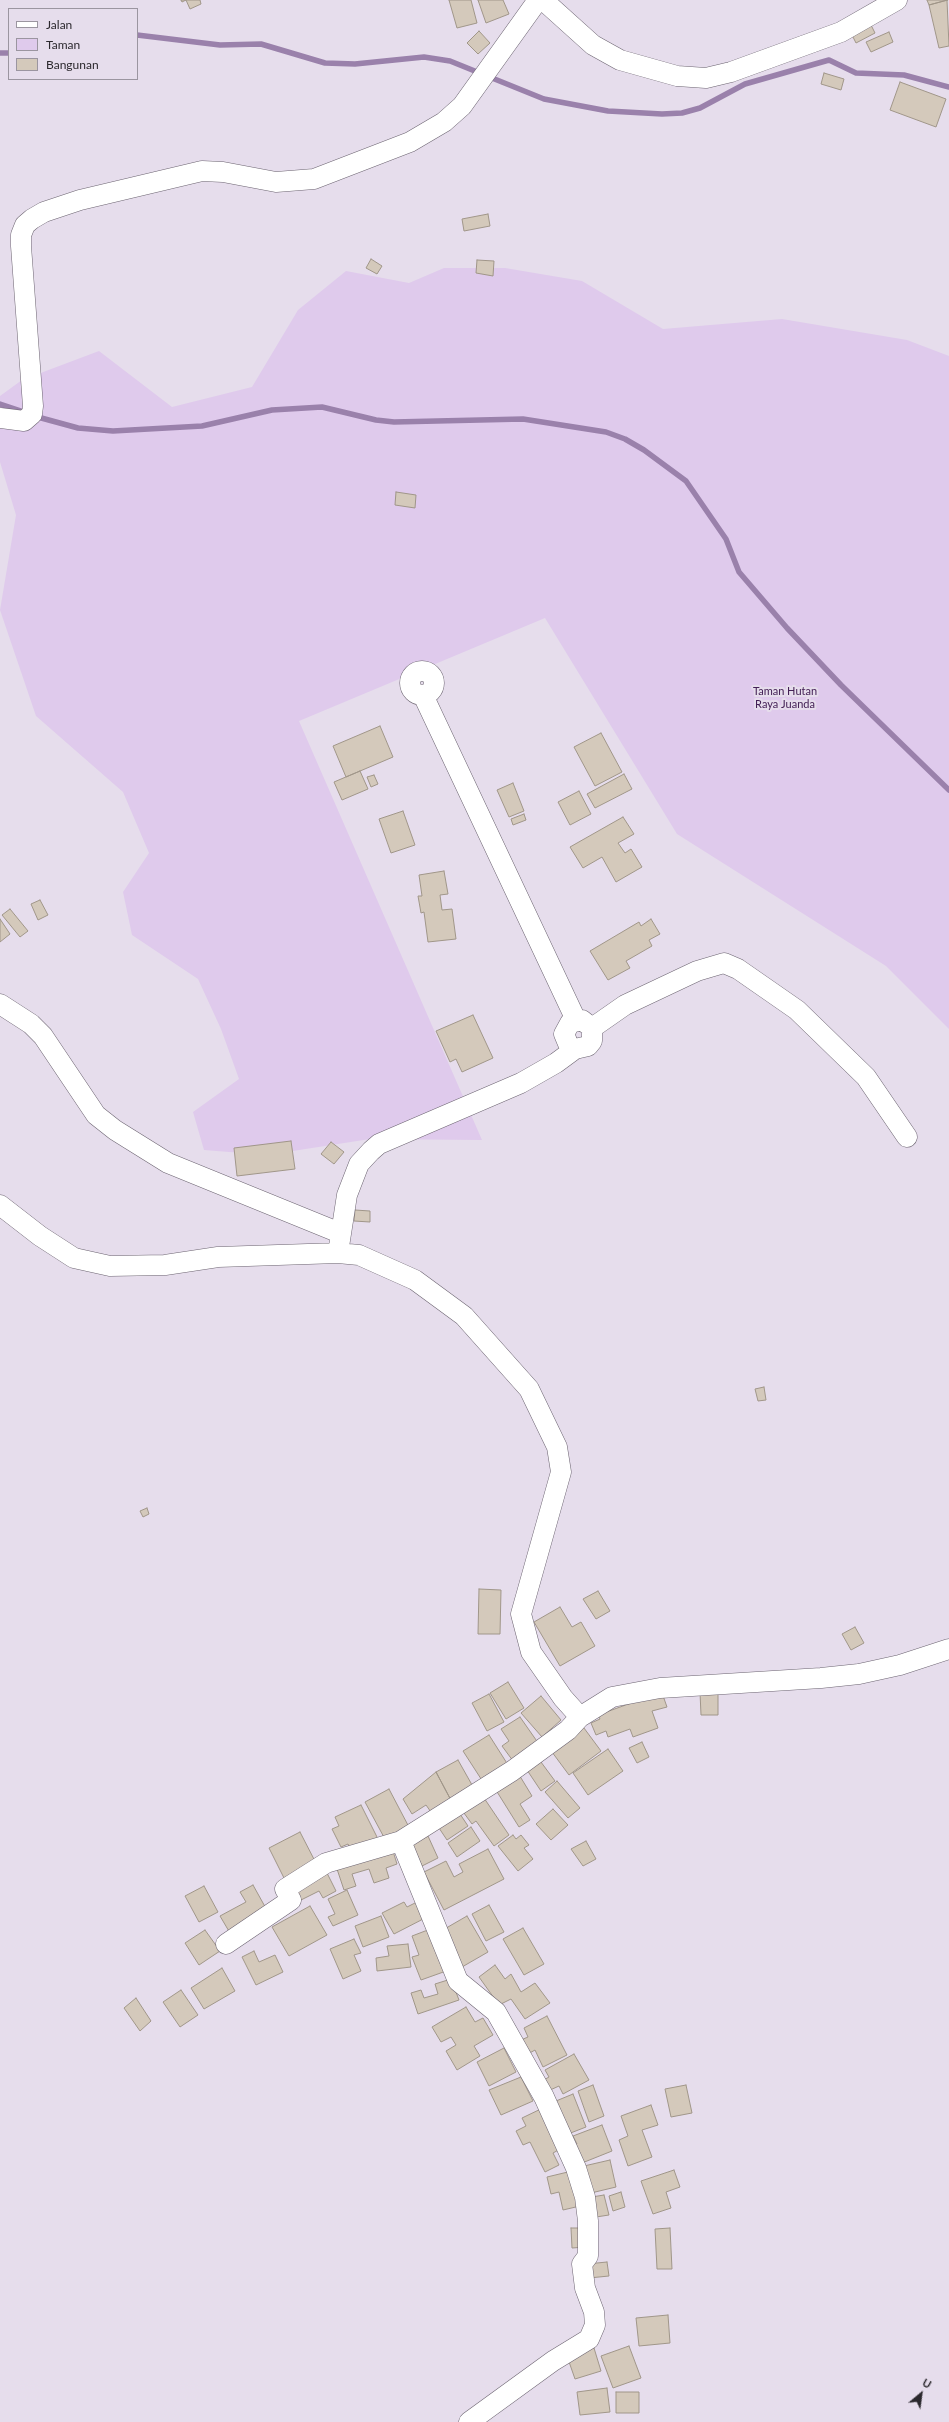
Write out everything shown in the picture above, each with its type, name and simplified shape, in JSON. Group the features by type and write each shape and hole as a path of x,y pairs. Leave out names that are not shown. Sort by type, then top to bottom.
{"street":[{"path":"0,418 24,421 32,414 33,406 21,235 25,225 32,219 44,212 80,200 202,171 223,172 276,182 314,179 410,142 444,122 462,106 538,0"},
{"path":"543,0 593,45 620,60 677,76 706,78 827,38 897,0"},
{"path":"423,695 584,1024"},
{"path":"338,1253 340,1232 350,1189 359,1164 371,1150 379,1144 522,1083 556,1064 575,1049 570,1046 564,1034 570,1023 584,1024 697,971 724,963 738,969 797,1010 866,1077 907,1137"},
{"path":"0,1004 31,1024 43,1036 96,1115 115,1130 168,1164 340,1232"},
{"path":"0,1205 40,1236 74,1258 110,1266 165,1265 218,1257 338,1253 366,1258 415,1280 464,1316 529,1389 557,1448 562,1472 521,1614 531,1652 563,1698 580,1717"},
{"path":"226,1944 291,1900 285,1889 326,1863 402,1841 512,1771 568,1730 580,1717 612,1697 660,1688 820,1678 859,1674 900,1665 949,1649"},
{"path":"402,1841 458,1981 496,2012 544,2097 576,2168 585,2197 588,2220 588,2256 582,2264 585,2288 594,2312 595,2325 589,2339 553,2361 469,2422"}],"green space":[{"name":"Taman Hutan Raya Juanda","path":"444,268 505,268 582,281 663,329 782,319 907,340 949,356 949,1029 886,966 677,834 545,618 299,721 482,1140 370,1139 267,1155 204,1150 193,1112 239,1079 221,1029 198,979 132,935 123,892 149,853 123,792 36,716 0,610 16,515 0,462 0,396 22,380 99,351 172,407 252,387 298,310 346,271 409,283"}],"building":[{"path":"186,0 200,0 201,4 190,9"},
{"path":"449,0 471,0 477,23 457,28"},
{"path":"478,0 503,0 509,14 486,23"},
{"path":"927,0 948,0 929,5"},
{"path":"947,0 949,46 939,48 929,5"},
{"path":"869,21 875,33 856,43 850,31"},
{"path":"479,31 490,43 478,54 467,43"},
{"path":"889,32 893,42 871,52 866,42"},
{"path":"824,73 844,79 841,90 821,84"},
{"path":"900,82 946,99 936,127 890,110"},
{"path":"488,214 490,226 464,231 462,219"},
{"path":"371,259 382,266 377,274 366,268"},
{"path":"477,260 494,261 493,276 476,273"},
{"path":"396,492 416,495 415,508 395,505"},
{"path":"380,726 393,757 346,777 333,746"},
{"path":"601,733 622,772 595,786 574,747"},
{"path":"360,771 368,789 342,800 334,782"},
{"path":"624,774 632,789 595,808 587,794"},
{"path":"374,775 378,784 371,787 367,777"},
{"path":"513,783 524,811 509,817 497,790"},
{"path":"579,791 591,814 570,825 558,802"},
{"path":"403,811 415,845 391,853 379,819"},
{"path":"524,814 526,820 513,825 511,819"},
{"path":"623,817 634,834 618,843 625,853 631,849 642,867 616,882 602,857 583,868 570,847"},
{"path":"444,871 448,894 440,895 442,910 452,909 456,939 428,942 424,912 421,913 418,896 422,896 419,875"},
{"path":"40,900 48,915 38,920 31,904"},
{"path":"10,909 28,931 20,937 2,915"},
{"path":"0,919 10,934 0,942"},
{"path":"651,919 660,934 649,940 652,946 626,961 630,968 608,980 590,951 639,922 641,926"},
{"path":"473,1015 493,1058 462,1072 456,1059 450,1062 436,1031"},
{"path":"291,1141 295,1169 237,1176 234,1148"},
{"path":"331,1142 344,1152 334,1164 321,1154"},
{"path":"355,1210 370,1211 370,1222 354,1221"},
{"path":"764,1387 766,1400 758,1401 755,1389"},
{"path":"147,1508 149,1514 143,1517 140,1511"},
{"path":"479,1589 501,1590 500,1634 478,1634"},
{"path":"598,1591 610,1611 596,1619 583,1599"},
{"path":"560,1607 572,1627 581,1622 595,1646 560,1666 534,1622"},
{"path":"855,1627 864,1643 851,1650 842,1634"},
{"path":"508,1682 524,1708 506,1719 490,1693"},
{"path":"661,1690 667,1707 652,1711 658,1728 633,1737 630,1729 608,1737 606,1731 596,1735 591,1723 600,1719 598,1715 645,1698"},
{"path":"700,1692 718,1692 718,1715 701,1715"},
{"path":"489,1694 504,1722 487,1731 472,1703"},
{"path":"541,1696 561,1720 542,1737 521,1713"},
{"path":"520,1717 541,1747 516,1765 502,1746 509,1741 501,1729"},
{"path":"581,1724 601,1751 569,1775 549,1748"},
{"path":"489,1735 510,1768 485,1785 463,1751"},
{"path":"642,1742 649,1757 637,1763 629,1748"},
{"path":"608,1749 623,1771 588,1795 573,1773"},
{"path":"538,1758 555,1781 541,1791 525,1767"},
{"path":"458,1760 476,1792 453,1804 436,1772"},
{"path":"436,1772 453,1804 433,1815 426,1805 412,1814 403,1799"},
{"path":"518,1773 532,1796 520,1804 530,1820 519,1827 494,1787"},
{"path":"557,1781 580,1808 568,1818 545,1792"},
{"path":"389,1789 410,1829 386,1841 365,1802"},
{"path":"482,1795 509,1835 494,1846 476,1821 472,1824 461,1809"},
{"path":"361,1805 378,1839 352,1852 348,1844 341,1847 332,1829 339,1826 335,1817"},
{"path":"553,1809 568,1825 551,1840 536,1824"},
{"path":"458,1811 468,1826 447,1840 437,1825"},
{"path":"471,1827 480,1841 457,1857 448,1843"},
{"path":"300,1832 318,1867 286,1882 269,1848"},
{"path":"513,1835 516,1839 521,1835 529,1845 524,1848 533,1859 518,1871 498,1846"},
{"path":"428,1836 438,1858 422,1866 412,1844"},
{"path":"586,1841 596,1859 583,1866 571,1849"},
{"path":"392,1848 397,1864 386,1868 389,1878 374,1883 369,1869 352,1874 356,1886 344,1890 336,1866"},
{"path":"488,1849 504,1879 444,1910 424,1872 446,1861 454,1877 463,1872 459,1864"},
{"path":"324,1867 336,1891 323,1898 319,1891 301,1900 295,1889"},
{"path":"253,1885 268,1912 230,1933 220,1916 246,1902 240,1892"},
{"path":"204,1886 218,1912 199,1922 185,1896"},
{"path":"347,1890 358,1915 333,1926 328,1917 335,1914 328,1899"},
{"path":"421,1900 429,1916 394,1934 382,1913 404,1902 407,1907"},
{"path":"489,1905 504,1932 486,1941 472,1914"},
{"path":"310,1906 327,1935 289,1956 272,1927"},
{"path":"381,1916 389,1937 363,1947 355,1926"},
{"path":"467,1916 488,1952 462,1967 441,1931"},
{"path":"433,1928 449,1970 421,1980 412,1957 419,1955 412,1936"},
{"path":"523,1928 544,1964 524,1975 503,1939"},
{"path":"205,1930 220,1951 199,1965 185,1943"},
{"path":"354,1939 361,1953 354,1955 361,1971 343,1979 330,1949"},
{"path":"408,1944 411,1967 377,1971 376,1958 389,1956 387,1946"},
{"path":"254,1951 259,1962 275,1955 283,1972 256,1985 242,1957"},
{"path":"495,1965 505,1979 511,1974 521,1992 535,1983 550,2003 525,2019 511,1999 499,2005 479,1977"},
{"path":"222,1968 235,1991 204,2009 191,1988"},
{"path":"451,1979 459,2000 418,2014 411,1993 421,1990 424,1998 438,1994 435,1984"},
{"path":"181,1990 198,2015 180,2027 163,2002"},
{"path":"136,1998 151,2021 140,2031 124,2008"},
{"path":"466,2007 475,2022 483,2018 493,2035 474,2046 480,2056 457,2070 446,2051 456,2045 451,2037 441,2042 432,2027"},
{"path":"547,2016 567,2055 543,2067 535,2050 528,2054 521,2040 528,2037 524,2028"},
{"path":"504,2048 516,2072 489,2086 477,2062"},
{"path":"574,2054 589,2080 563,2094 559,2086 548,2091 542,2081 549,2077 545,2070"},
{"path":"521,2077 533,2101 501,2115 489,2090"},
{"path":"593,2085 604,2116 589,2122 578,2091"},
{"path":"686,2085 692,2113 671,2117 665,2089"},
{"path":"573,2094 586,2127 568,2134 556,2101"},
{"path":"651,2105 658,2125 642,2130 652,2157 628,2166 619,2140 628,2136 621,2116"},
{"path":"545,2107 564,2147 553,2153 559,2165 545,2172 530,2142 523,2145 516,2131 526,2126 522,2118"},
{"path":"602,2125 612,2151 582,2163 570,2146 577,2144 573,2136"},
{"path":"610,2160 616,2187 591,2193 584,2166"},
{"path":"674,2170 680,2187 666,2192 671,2208 653,2214 641,2181"},
{"path":"572,2171 580,2206 563,2210 559,2192 551,2194 547,2177"},
{"path":"621,2192 625,2207 613,2211 609,2196"},
{"path":"604,2195 609,2215 596,2217 592,2197"},
{"path":"571,2228 584,2228 586,2247 572,2248"},
{"path":"670,2228 672,2269 657,2269 655,2229"},
{"path":"607,2262 609,2276 589,2278 587,2264"},
{"path":"668,2315 670,2343 639,2346 636,2318"},
{"path":"629,2346 641,2378 613,2388 601,2356"},
{"path":"594,2348 601,2371 575,2379 567,2356"},
{"path":"607,2388 610,2412 580,2415 577,2392"},
{"path":"616,2392 639,2392 639,2413 616,2413"}],"waterway":[{"path":"138,35 220,45 261,44 325,63 355,64 424,57 450,61 544,99 608,111 662,114 682,113 700,108 745,84 829,60 856,73 904,75 949,87"},
{"path":"0,53 8,53"},
{"path":"0,404 24,412"},
{"path":"34,416 78,428 113,431 202,426 272,410 322,407 376,420 394,422 523,419 606,432 625,439 644,450 686,481 726,539 739,572 787,628 841,685 949,790"}]}
